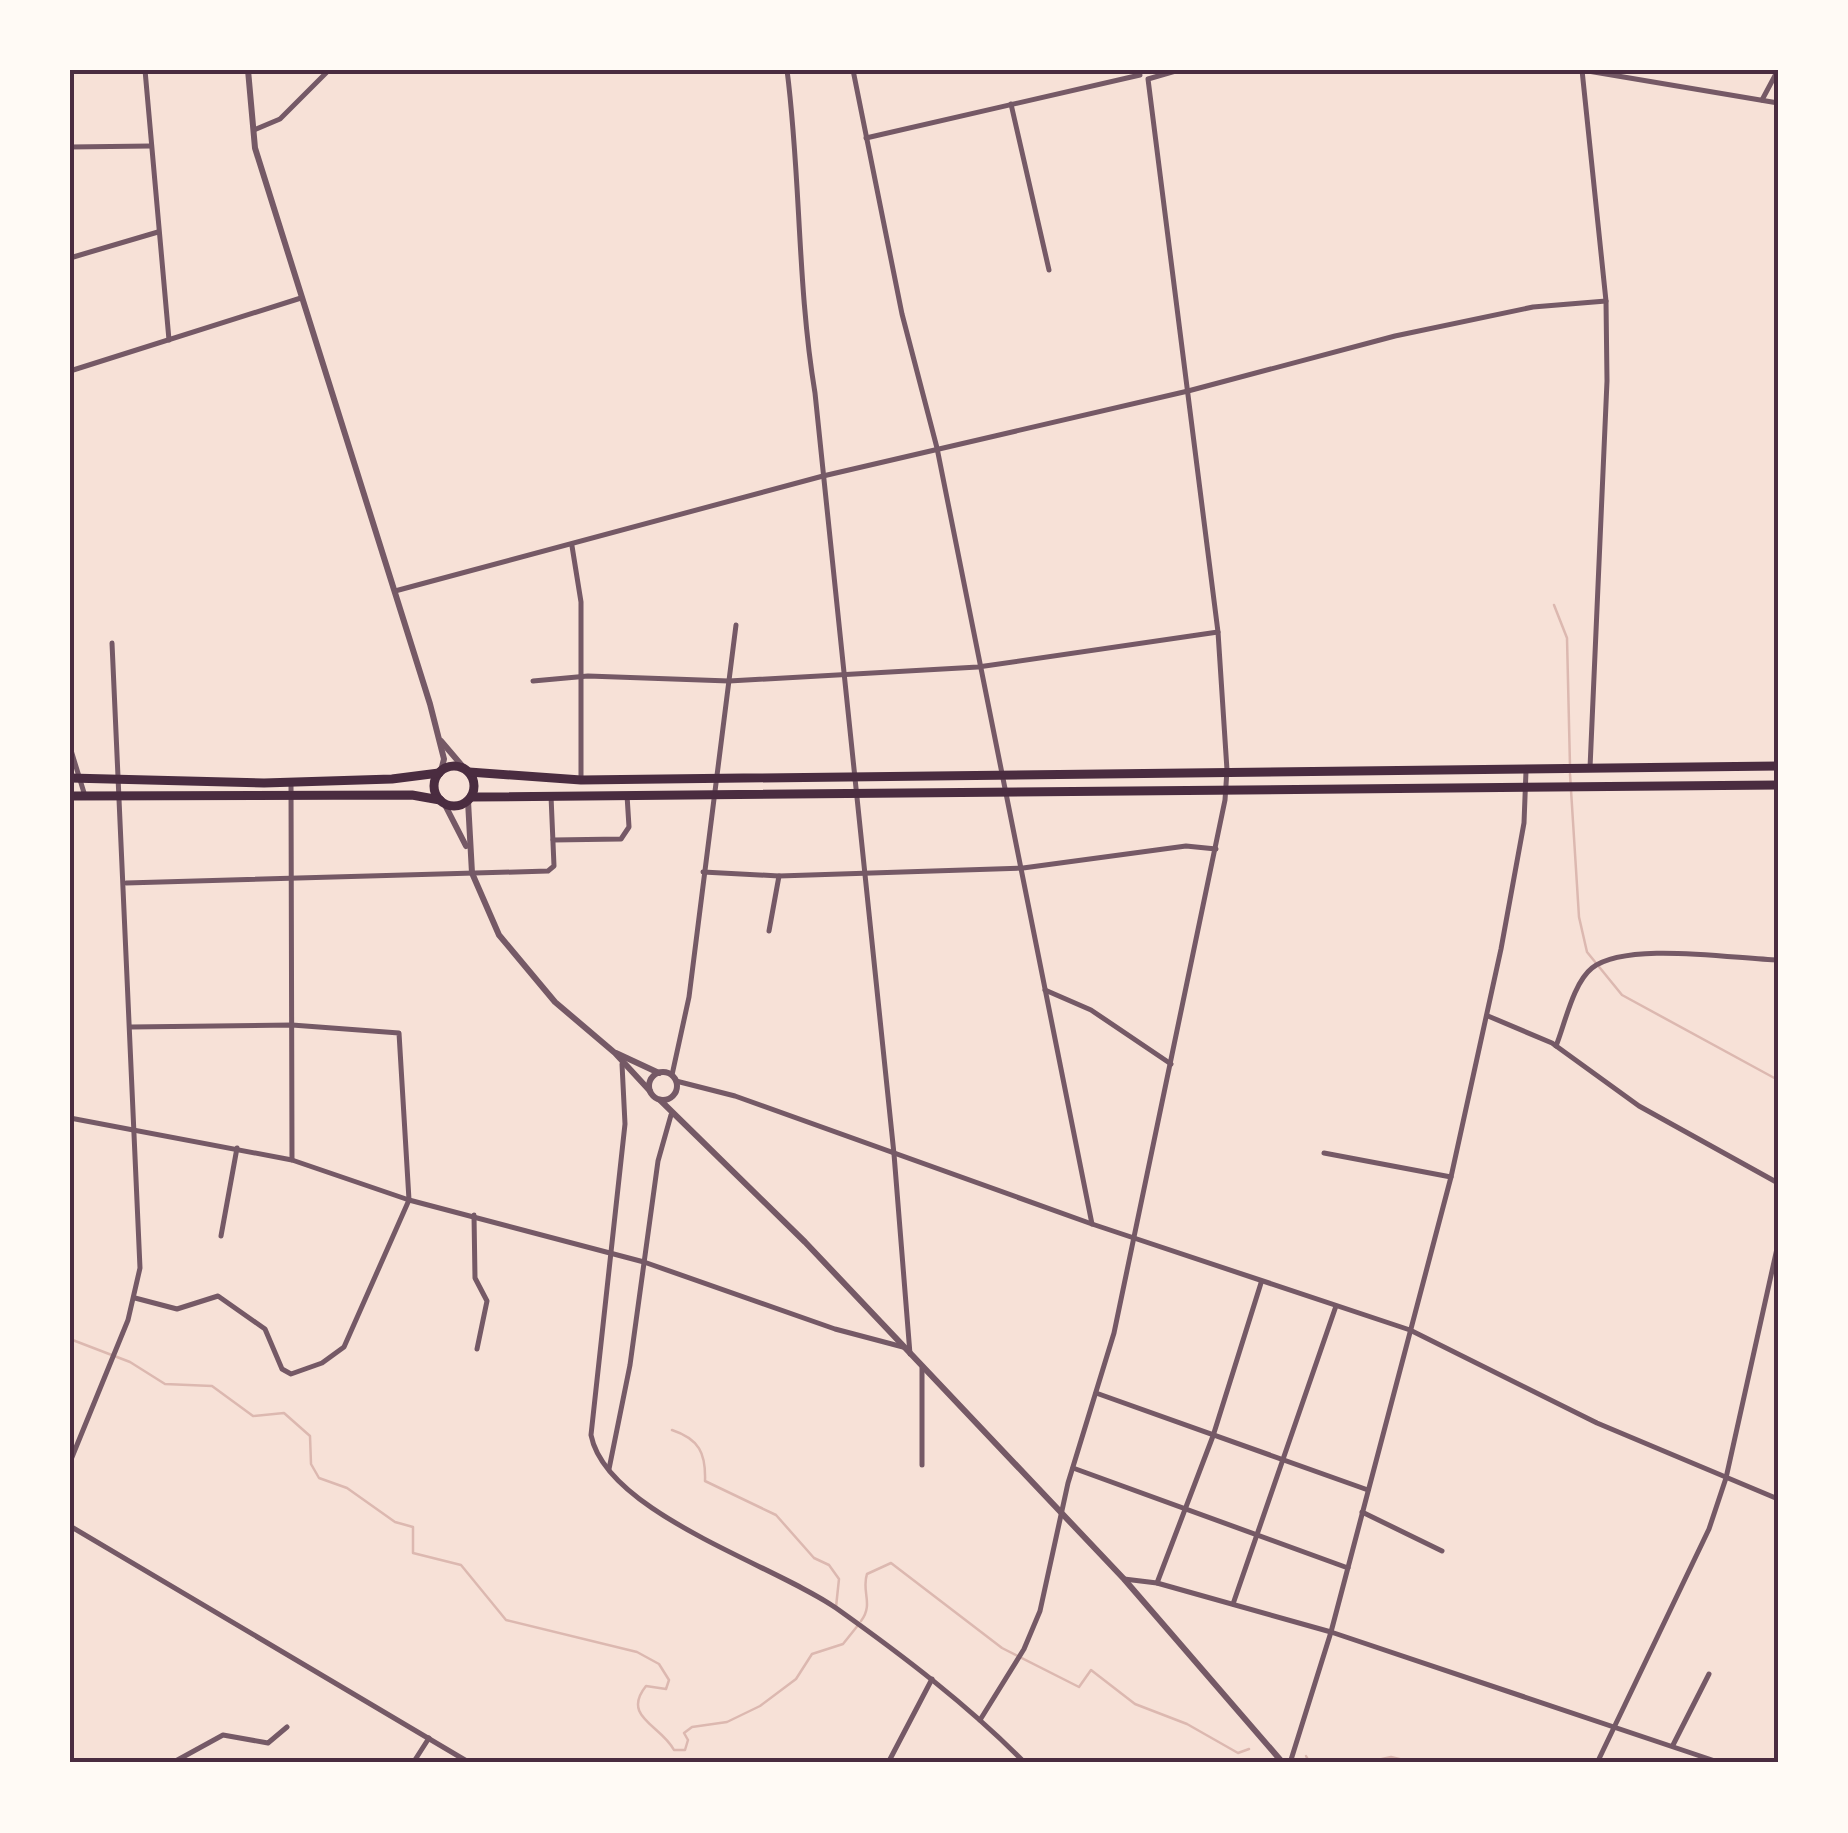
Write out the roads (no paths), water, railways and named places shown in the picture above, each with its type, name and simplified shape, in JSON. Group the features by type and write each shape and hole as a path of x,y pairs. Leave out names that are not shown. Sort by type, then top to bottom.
{"highway":[{"path":"1682,764 1682,785"},
{"path":"70,778 392,780 440,772 451,766 581,780 1001,771 1778,766"},
{"path":"466,770 474,786 470,798"},
{"path":"440,772 434,790 442,802"},
{"path":"70,796 291,798 412,794 454,806 470,798 551,796 1778,785"}],"street":[{"path":"146,70 170,340"},
{"path":"248,70 251,131 440,740 440,772"},
{"path":"251,131 280,118 329,70"},
{"path":"787,70 796,135 804,328 824,476 894,1154 910,1354"},
{"path":"853,70 902,314 937,448 1092,1224"},
{"path":"980,1720 1018,1659 1040,1610 1072,1468 1136,1239 1226,788 1218,632 1148,80 1179,70"},
{"path":"1590,768 1607,382 1606,300 1582,70 1778,103"},
{"path":"1762,100 1778,70"},
{"path":"866,138 1140,74"},
{"path":"1011,104 1049,270"},
{"path":"70,147 150,146"},
{"path":"70,258 116,241 159,232"},
{"path":"70,371 304,297"},
{"path":"392,592 824,476 1188,392 1281,364 1502,312 1606,300"},
{"path":"572,546 581,602 581,780"},
{"path":"660,1100 672,1098 689,997 736,624"},
{"path":"532,681 729,681 978,666 1218,632"},
{"path":"70,1462 134,1298 140,1255 112,642"},
{"path":"440,740 466,770"},
{"path":"70,747 86,796"},
{"path":"470,798 468,848 472,873 483,906 511,952 555,1002 615,1053 671,1114 805,1242 1124,1579 1286,1763 1332,1632 1451,1177 1488,1016 1528,788 1526,770"},
{"path":"291,781 292,1160"},
{"path":"553,840 621,839 629,828 627,795"},
{"path":"126,883 552,870 551,796"},
{"path":"442,802 468,848"},
{"path":"703,872 779,876 1023,868 1186,846 1216,849"},
{"path":"769,931 779,876"},
{"path":"1556,1046 1590,970 1607,960 1635,954 1778,960"},
{"path":"1046,990 1091,1010 1171,1064"},
{"path":"1488,1016 1522,1027 1556,1046 1639,1106 1778,1184"},
{"path":"131,1027 292,1025 399,1033 409,1200 344,1347 322,1363 291,1374 282,1369 265,1329 218,1296 177,1309 134,1298"},
{"path":"615,1053 659,1073 735,1096 1092,1224 1410,1330 1597,1424 1778,1499"},
{"path":"622,1061 627,1095 591,1436 609,1468 665,1517 834,1606 932,1680 1026,1763"},
{"path":"650,1091 652,1078 659,1073"},
{"path":"609,1468 630,1365 658,1161 671,1114"},
{"path":"70,1118 292,1160 409,1200 644,1262 808,1320 904,1347"},
{"path":"221,1236 237,1148"},
{"path":"1324,1153 1451,1177"},
{"path":"474,1215 475,1278 487,1300 477,1349"},
{"path":"1597,1763 1696,1558 1726,1478 1778,1244"},
{"path":"1157,1583 1213,1436 1262,1282"},
{"path":"1233,1604 1336,1306"},
{"path":"922,1368 922,1464"},
{"path":"1096,1392 1368,1490"},
{"path":"1072,1468 1186,1506 1348,1568"},
{"path":"1362,1512 1442,1551"},
{"path":"70,1526 470,1763"},
{"path":"1124,1579 1157,1583 1332,1632 1720,1763"},
{"path":"1673,1745 1710,1674"},
{"path":"888,1763 932,1680"},
{"path":"172,1763 223,1735 268,1743 287,1727"},
{"path":"413,1763 429,1738"}],"waterway":[{"path":"1554,605 1567,638 1570,766"},
{"path":"1570,774 1579,917 1587,952 1622,995 1778,1080"},
{"path":"70,1339 130,1362 165,1384 212,1386 253,1416 284,1413 310,1436 311,1464 319,1478 347,1488 395,1522 413,1527 413,1553 461,1565 506,1620 637,1652 659,1664 669,1680 666,1689 646,1686 638,1706 674,1750 685,1750 688,1740 684,1733 692,1727 727,1722 760,1706 796,1679 812,1654 843,1644 859,1624"},
{"path":"672,1430 699,1448 705,1481 776,1515 814,1558 829,1565 839,1579 836,1607"},
{"path":"861,1621 867,1609 867,1574 891,1563 1002,1648 1079,1687 1091,1670 1135,1704 1187,1724 1238,1753 1249,1749"},
{"path":"1306,1756 1310,1763"},
{"path":"1364,1763 1391,1757 1416,1763"}]}
